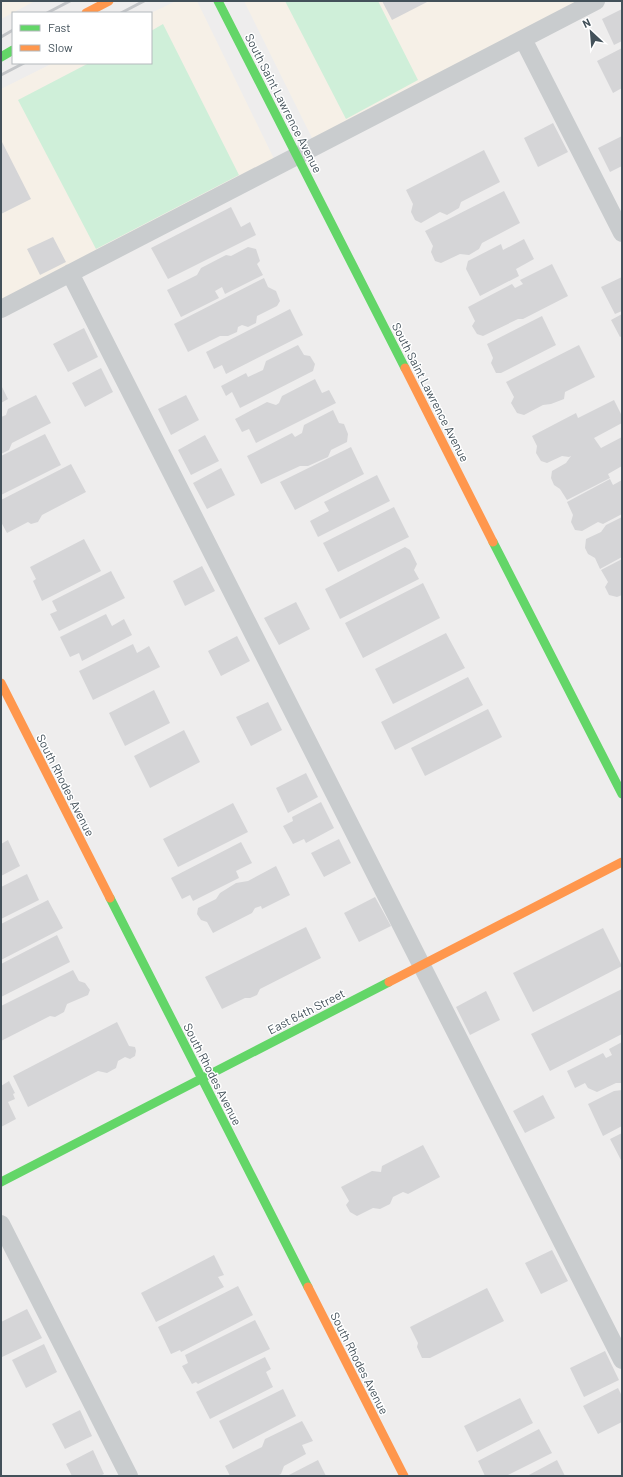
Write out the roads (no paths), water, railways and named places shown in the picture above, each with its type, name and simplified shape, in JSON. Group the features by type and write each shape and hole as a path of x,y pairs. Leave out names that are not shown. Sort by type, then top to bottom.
{"street":[{"path":"88,12 109,1"},
{"name":"South Saint Lawrence Avenue","path":"218,1 622,794"},
{"path":"1,57 12,51"},
{"name":"South Rhodes Avenue","path":"1,683 404,1476"},
{"name":"East 64th Street","path":"1,1182 622,862"}],"lane":[{"path":"1,309 596,1"},
{"path":"523,39 622,233"},
{"path":"70,273 622,1360"},
{"path":"1,1224 129,1476"}],"railway":[{"path":"49,12 70,1"},
{"path":"123,12 144,1"},
{"path":"1,37 12,31"},
{"path":"1,75 22,64"}]}
